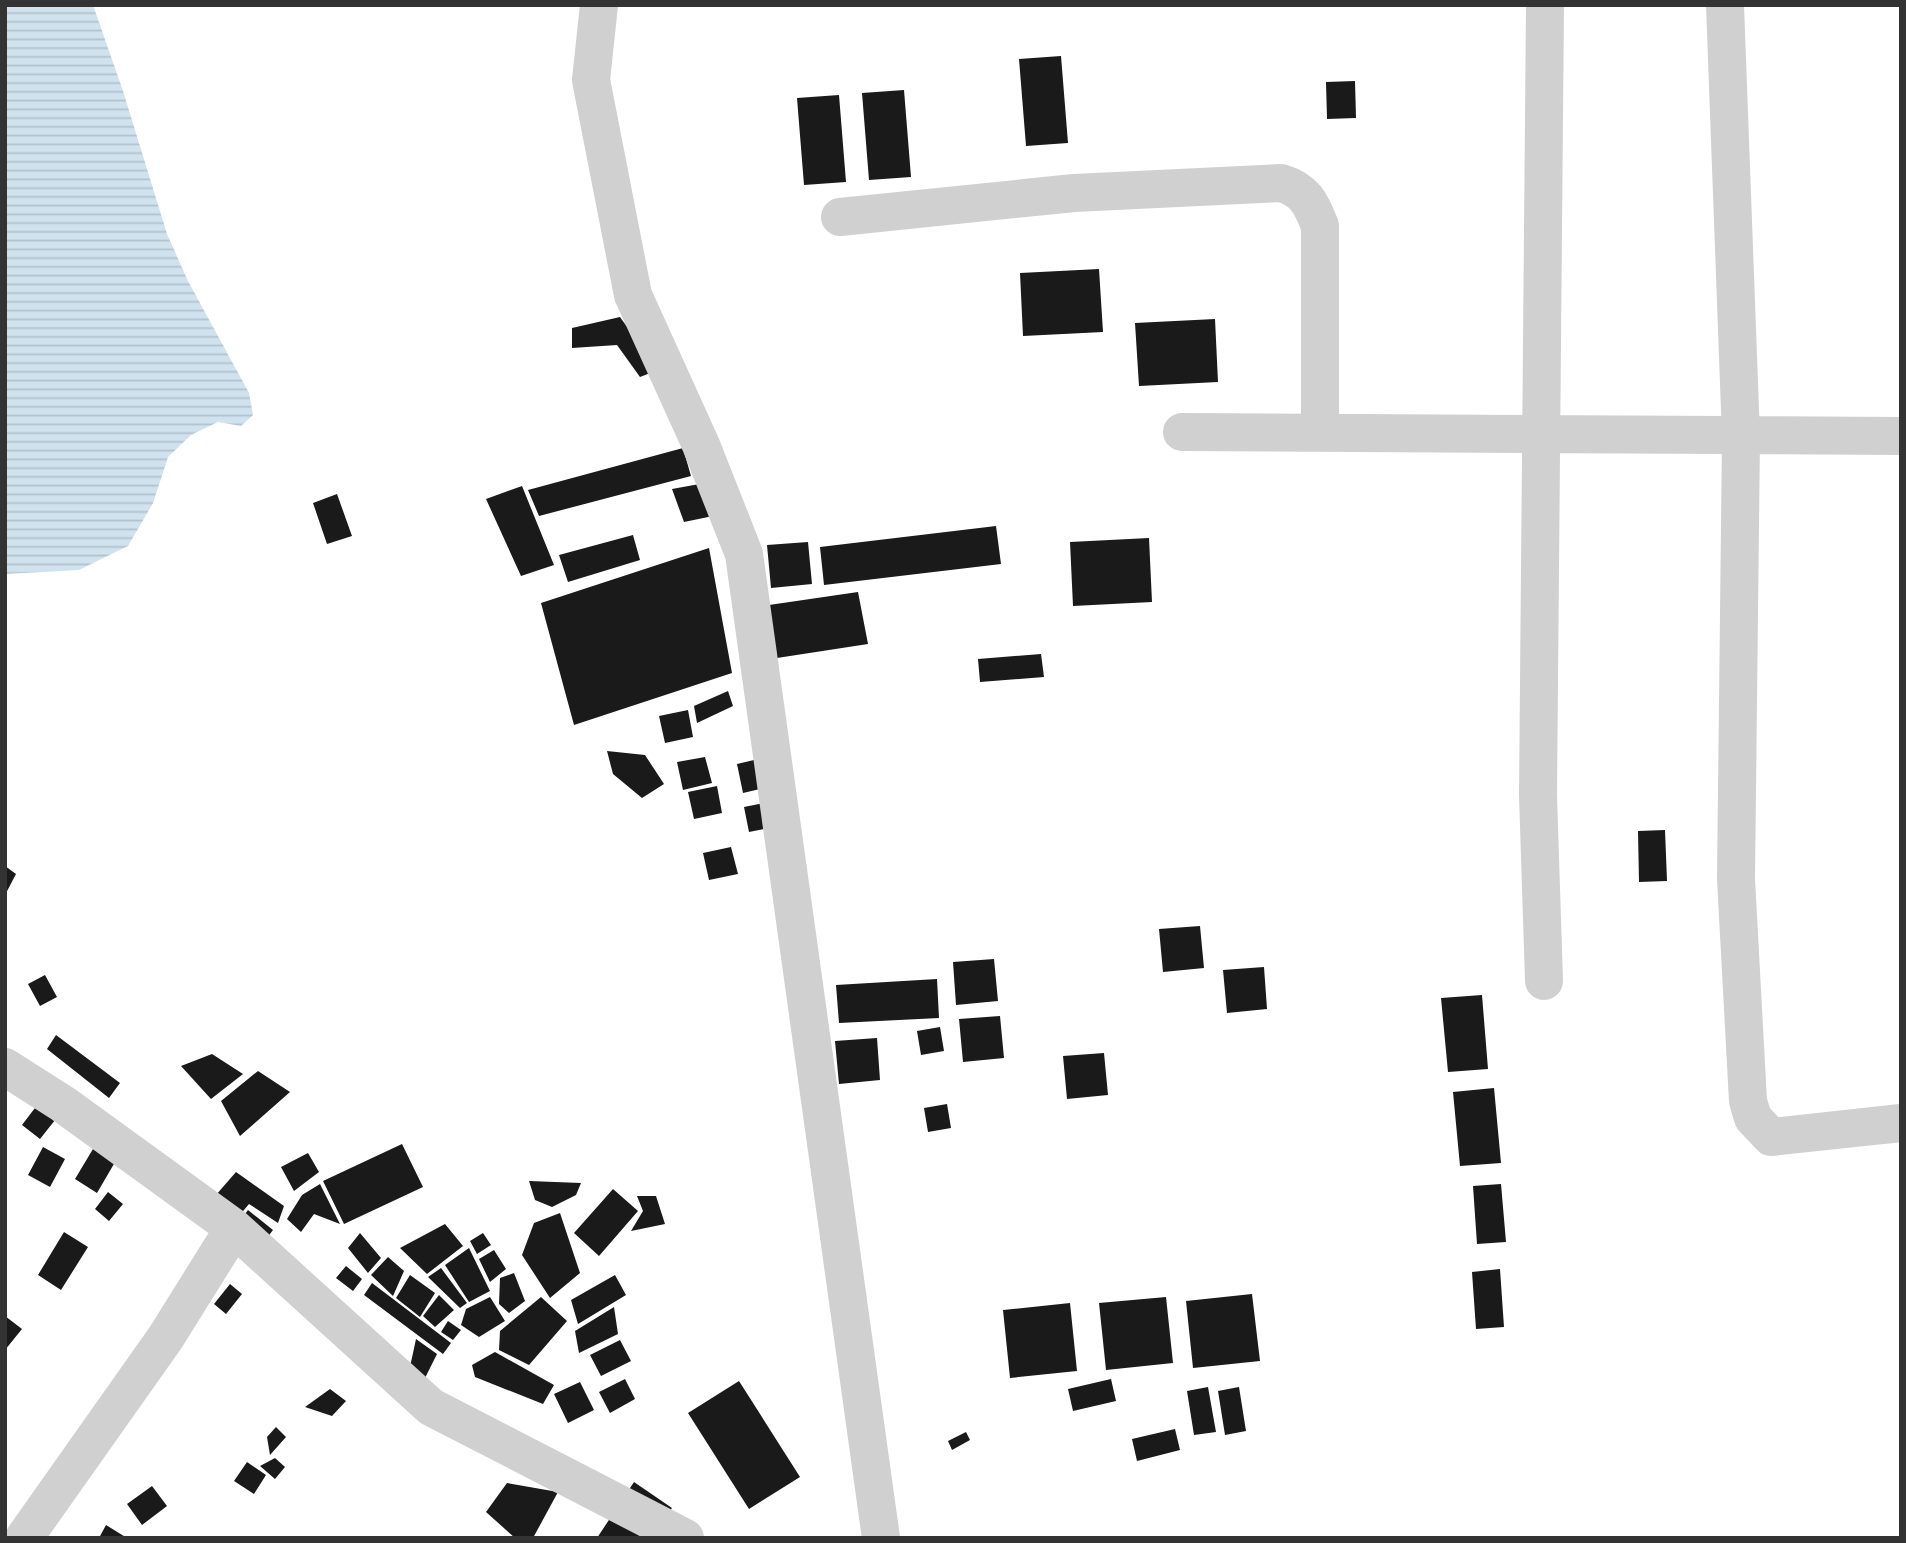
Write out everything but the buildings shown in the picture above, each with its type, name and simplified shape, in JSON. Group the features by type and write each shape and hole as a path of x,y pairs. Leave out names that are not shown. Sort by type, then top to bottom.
{"street":[{"path":"599,5 592,80 633,295 701,445 744,554 881,1538"},
{"path":"1544,981 1538,794 1545,5"},
{"path":"1725,5 1741,436 1736,879 1748,1101 1752,1118 1771,1137 1901,1123"},
{"path":"840,217 1074,193 1281,183 1297,187 1309,200 1320,226 1320,430"},
{"path":"1182,432 1320,430 1542,436 1901,436"},
{"path":"5,1067 63,1104 234,1228 430,1407 685,1538"},
{"path":"24,1538 166,1337 234,1228"}],"water":[{"path":"5,5 93,5 123,91 167,234 188,281 249,393 253,415 241,426 218,422 191,435 168,457 153,503 128,546 79,570 5,574"}]}
